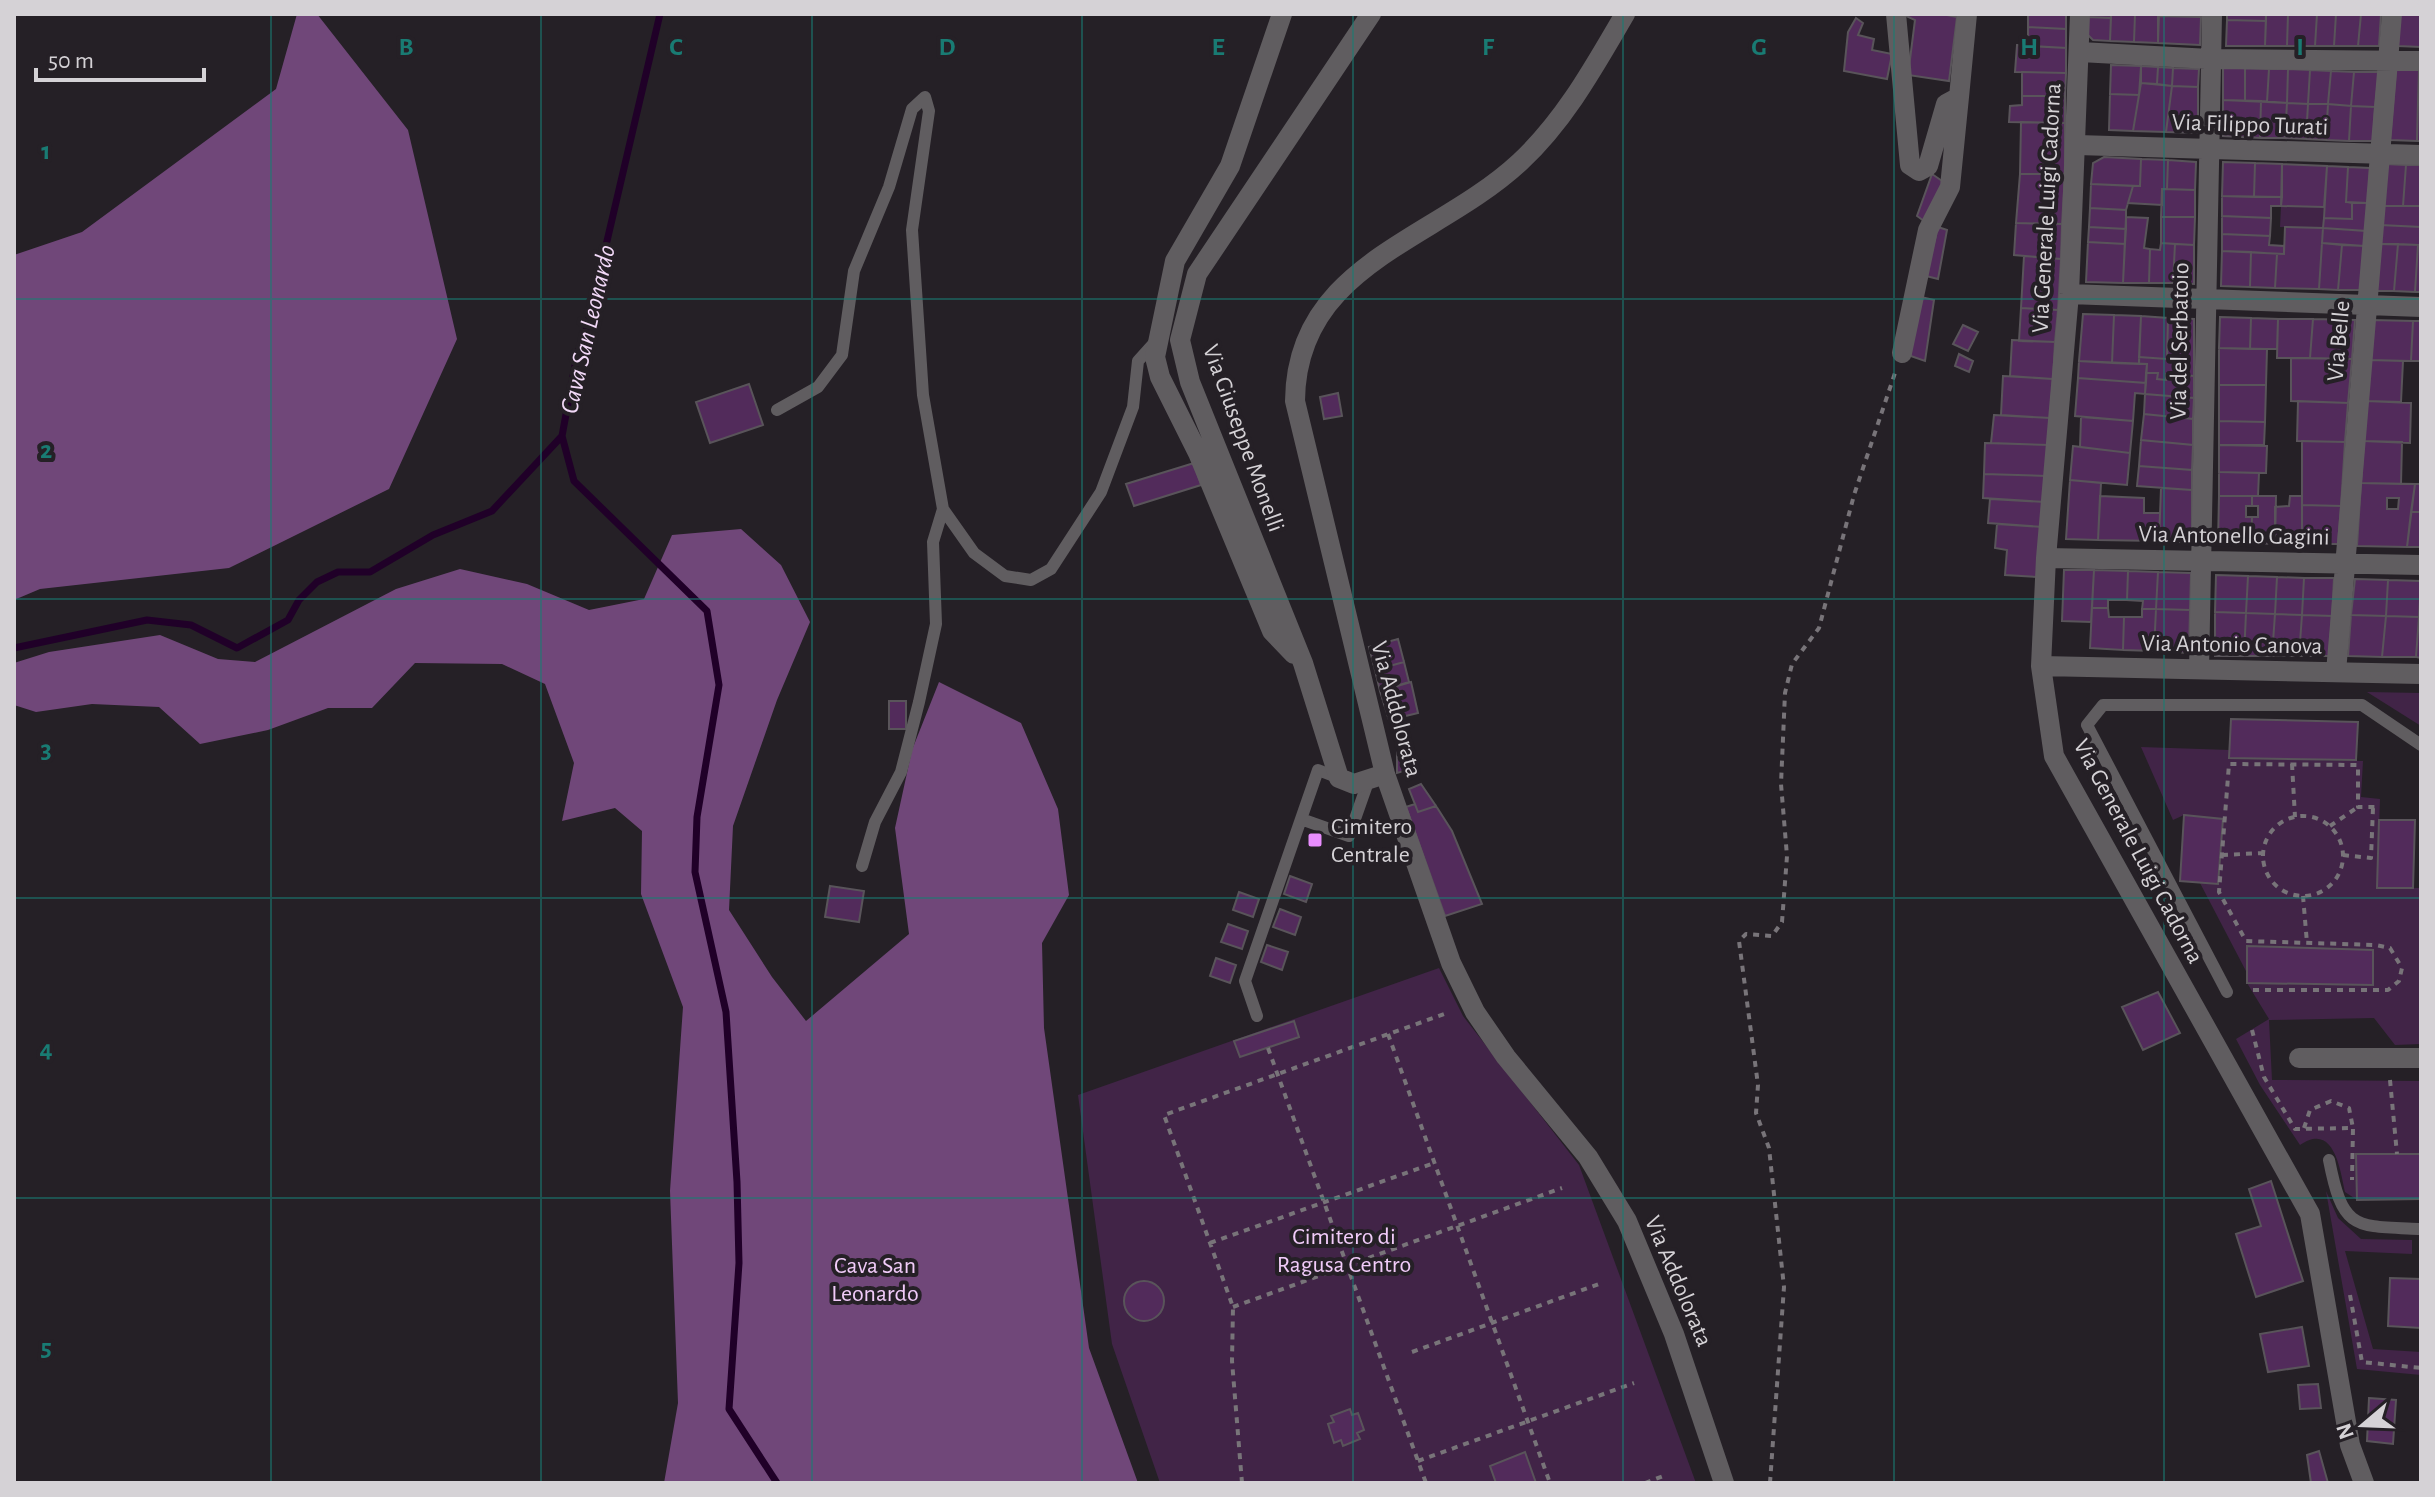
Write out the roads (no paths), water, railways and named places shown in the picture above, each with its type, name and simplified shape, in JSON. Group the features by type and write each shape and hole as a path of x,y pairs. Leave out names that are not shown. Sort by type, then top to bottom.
{"street":[{"path":"1282,14 1230,166 1175,261 1155,357 1160,377 1198,453 1272,631 1303,663"},
{"name":"Via Giuseppe Monelli","path":"1339,778 1303,663 1190,382 1180,340 1197,274 1371,14"},
{"name":"Via Addolorata","path":"1625,14 1571,105 1542,140 1482,192 1350,278 1328,300 1302,345 1295,371 1300,435 1376,778 1451,963 1475,1012 1506,1057 1588,1157 1627,1221 1674,1334 1724,1483"},
{"path":"1896,14 1902,102 1910,165 1914,170 1925,170 1928,166 1946,104 1959,97"},
{"path":"1902,353 1928,230 1950,187 1967,14"},
{"name":"Via Generale Luigi Cadorna","path":"2080,14 2069,294 2046,558 2041,666 2054,756 2310,1214 2350,1445 2364,1483"},
{"name":"Via del Serbatoio","path":"2199,669 2212,14"},
{"name":"Via Belle","path":"2336,672 2392,14"},
{"path":"2080,52 2210,59 2421,61"},
{"name":"Via Filippo Turati","path":"2077,145 2421,155"},
{"path":"2069,294 2421,307"},
{"name":"Via Antonello Gagini","path":"2046,558 2421,565"},
{"name":"Via Antonio Canova","path":"2041,666 2421,674"},
{"path":"1339,778 1354,784 1376,778"},
{"path":"2299,1058 2421,1058"}],"lane":[{"path":"777,410 818,387 842,355 854,271 889,187 912,109 925,97 929,111 912,230 923,395 943,509 974,553 1005,576 1031,580 1051,569 1101,492 1133,407 1138,361 1158,339"},
{"path":"862,866 875,822 901,772 919,702 936,624 933,542 943,509"},
{"path":"2227,992 2087,725 2103,705 2362,705 2421,745"},
{"path":"1257,1016 1245,981 1318,770 1339,778"},
{"path":"1301,819 1349,836 1376,778"},
{"path":"2329,1160 2336,1198 2346,1213 2365,1226 2421,1229"}],"waterway":[{"name":"Cava San Leonardo","path":"660,14 586,331 577,355 562,436 574,481 707,611 719,685 697,817 695,872 726,1012 737,1182 739,1263 729,1409 777,1483"},
{"path":"14,648 147,620 191,625 237,648 288,620 299,600 317,582 338,572 370,572 433,535 492,511 562,436"}],"place":[{"name":"Cimitero Centrale","path":"1315,840"}],"park label":[{"name":"Cimitero di Ragusa Centro","path":"1344,1250"}]}
